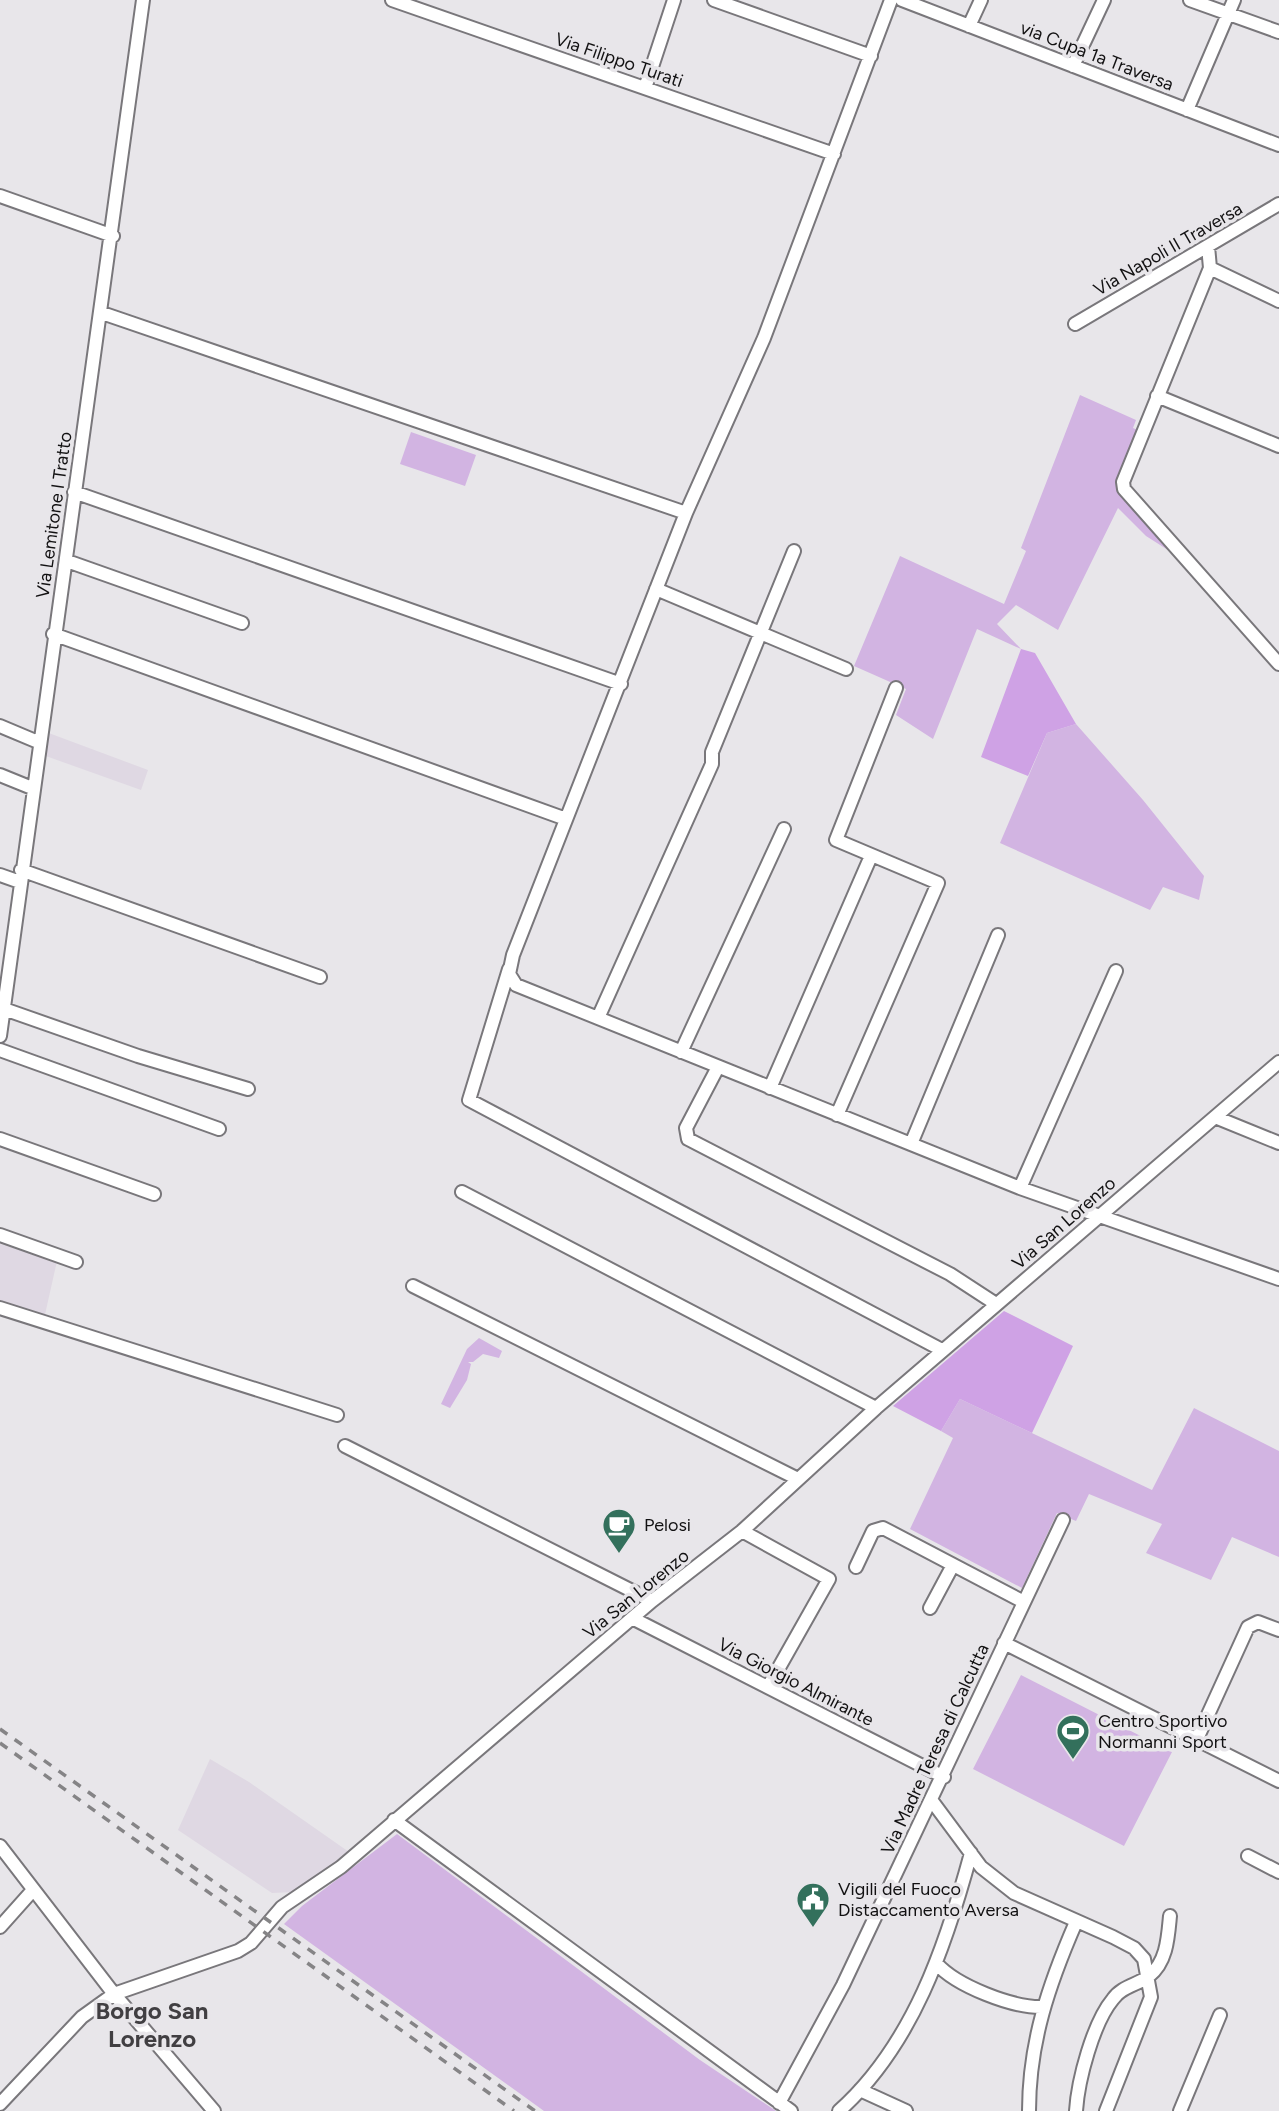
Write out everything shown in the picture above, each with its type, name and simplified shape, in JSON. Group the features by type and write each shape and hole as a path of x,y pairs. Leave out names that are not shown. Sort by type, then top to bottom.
{"street":[{"name":"Via Lemitone I Tratto","path":"0,1036 38,742 113,236 143,0"},
{"name":"Via Filippo Turati","path":"393,0 834,154"},
{"path":"645,88 674,0"},
{"path":"713,0 871,56"},
{"path":"891,0 764,338 656,589 513,955 469,1100 943,1350"},
{"name":"via Cupa 1a Traversa","path":"902,0 1279,145"},
{"path":"969,26 981,0"},
{"path":"1073,66 1104,0"},
{"path":"1190,0 1279,32"},
{"path":"1187,110 1234,0"},
{"path":"0,196 113,236"},
{"name":"Via Napoli II Traversa","path":"1075,324 1279,204"},
{"path":"1208,246 1210,268 1146,422 1123,482 1124,489 1279,664"},
{"path":"1210,268 1279,301"},
{"path":"102,313 687,513"},
{"path":"1157,396 1279,446"},
{"path":"74,492 621,684"},
{"path":"598,1018 712,764 712,752 794,551"},
{"path":"66,561 242,623"},
{"path":"656,589 846,669"},
{"path":"53,634 566,819"},
{"path":"837,1115 938,883 836,839 896,688"},
{"path":"0,726 38,742"},
{"path":"0,775 32,788"},
{"path":"681,1052 784,829"},
{"path":"770,1088 871,856"},
{"path":"0,875 21,876 320,977"},
{"path":"911,1144 998,935"},
{"path":"513,955 509,974 516,985 1020,1188 1279,1279"},
{"path":"1020,1188 1116,971"},
{"path":"4,1009 138,1056 248,1089"},
{"path":"0,1050 219,1129"},
{"name":"Via San Lorenzo","path":"0,2104 82,2018 114,1994 238,1951 251,1943 282,1907 332,1874 652,1601 742,1531 876,1408 1279,1062"},
{"path":"718,1067 687,1128 688,1139 950,1274 996,1304"},
{"path":"1215,1117 1279,1143"},
{"path":"0,1139 154,1194"},
{"path":"462,1192 876,1408"},
{"path":"0,1236 76,1262"},
{"path":"414,1286 798,1479"},
{"path":"0,1308 337,1415"},
{"path":"345,1446 652,1601"},
{"name":"Via Madre Teresa di Calcutta","path":"779,2103 843,1985 944,1777 1063,1520"},
{"path":"856,1567 873,1531 883,1528 1024,1602"},
{"path":"742,1531 829,1578 768,1687"},
{"path":"930,1608 953,1564"},
{"name":"Via Giorgio Almirante","path":"632,1618 944,1777"},
{"path":"1196,1741 1248,1627 1258,1622 1279,1630"},
{"path":"1004,1643 1279,1781"},
{"path":"932,1801 981,1867 1014,1894 1134,1948 1144,1959 1151,1997 1106,2111"},
{"path":"394,1820 791,2111"},
{"path":"0,1846 114,1994 214,2111"},
{"path":"839,2111 885,2061 912,2015 936,1963 955,1911 971,1853"},
{"path":"1248,1856 1279,1872"},
{"path":"0,1927 33,1890"},
{"path":"1076,2111 1077,2092 1103,2012 1115,1996 1149,1976 1162,1961 1170,1916"},
{"path":"1028,2111 1035,2045 1047,1990 1076,1922"},
{"path":"936,1963 943,1972 988,1994 1019,2006 1043,2007"},
{"path":"1180,2111 1220,2015"},
{"path":"860,2090 906,2111"}],"shaded area":[{"path":"1080,395 1136,420 1133,428 1147,434 1121,496 1168,550 1146,536 1118,508 1058,630 1016,605 997,624 1021,649 977,629 933,739 896,715 906,689 854,666 900,556 1004,604 1026,551 1021,548"},
{"path":"411,432 476,455 465,486 400,464"},
{"path":"1021,649 1035,653 1076,724 1047,733 1028,776 981,757"},
{"path":"1076,724 1143,800 1204,876 1199,900 1163,887 1150,910 1000,843 1047,733"},
{"path":"46,732 148,770 141,790 43,755"},
{"path":"0,1244 57,1261 44,1319 0,1305"},
{"path":"1004,1311 1073,1346 1032,1433 960,1399 941,1431 893,1406"},
{"path":"479,1338 502,1351 499,1358 483,1354 473,1362 468,1362 471,1364 467,1380 450,1408 441,1404 467,1349"},
{"path":"960,1399 1152,1490 1194,1408 1279,1451 1279,1557 1232,1537 1211,1580 1146,1553 1162,1524 1089,1494 1076,1521 1057,1513 1022,1588 910,1529 953,1438 941,1431"},
{"name":"Centro Sportivo Normanni Sport","path":"1021,1675 1172,1752 1124,1846 973,1769"},
{"path":"210,1759 249,1782 349,1852 294,1892 272,1893 178,1830"},
{"path":"397,1834 700,2060 776,2111 544,2111 284,1924 302,1906"}],"railway":[{"path":"0,1729 535,2111"},
{"path":"0,1743 514,2111"}],"place":[{"name":"Pelosi","path":"619,1555"},
{"name":"Centro Sportivo Normanni Sport","path":"1073,1761"},
{"name":"Vigili del Fuoco Distaccamento Aversa","path":"813,1929"}],"district":[{"name":"Borgo San Lorenzo","path":"152,2024"}]}
